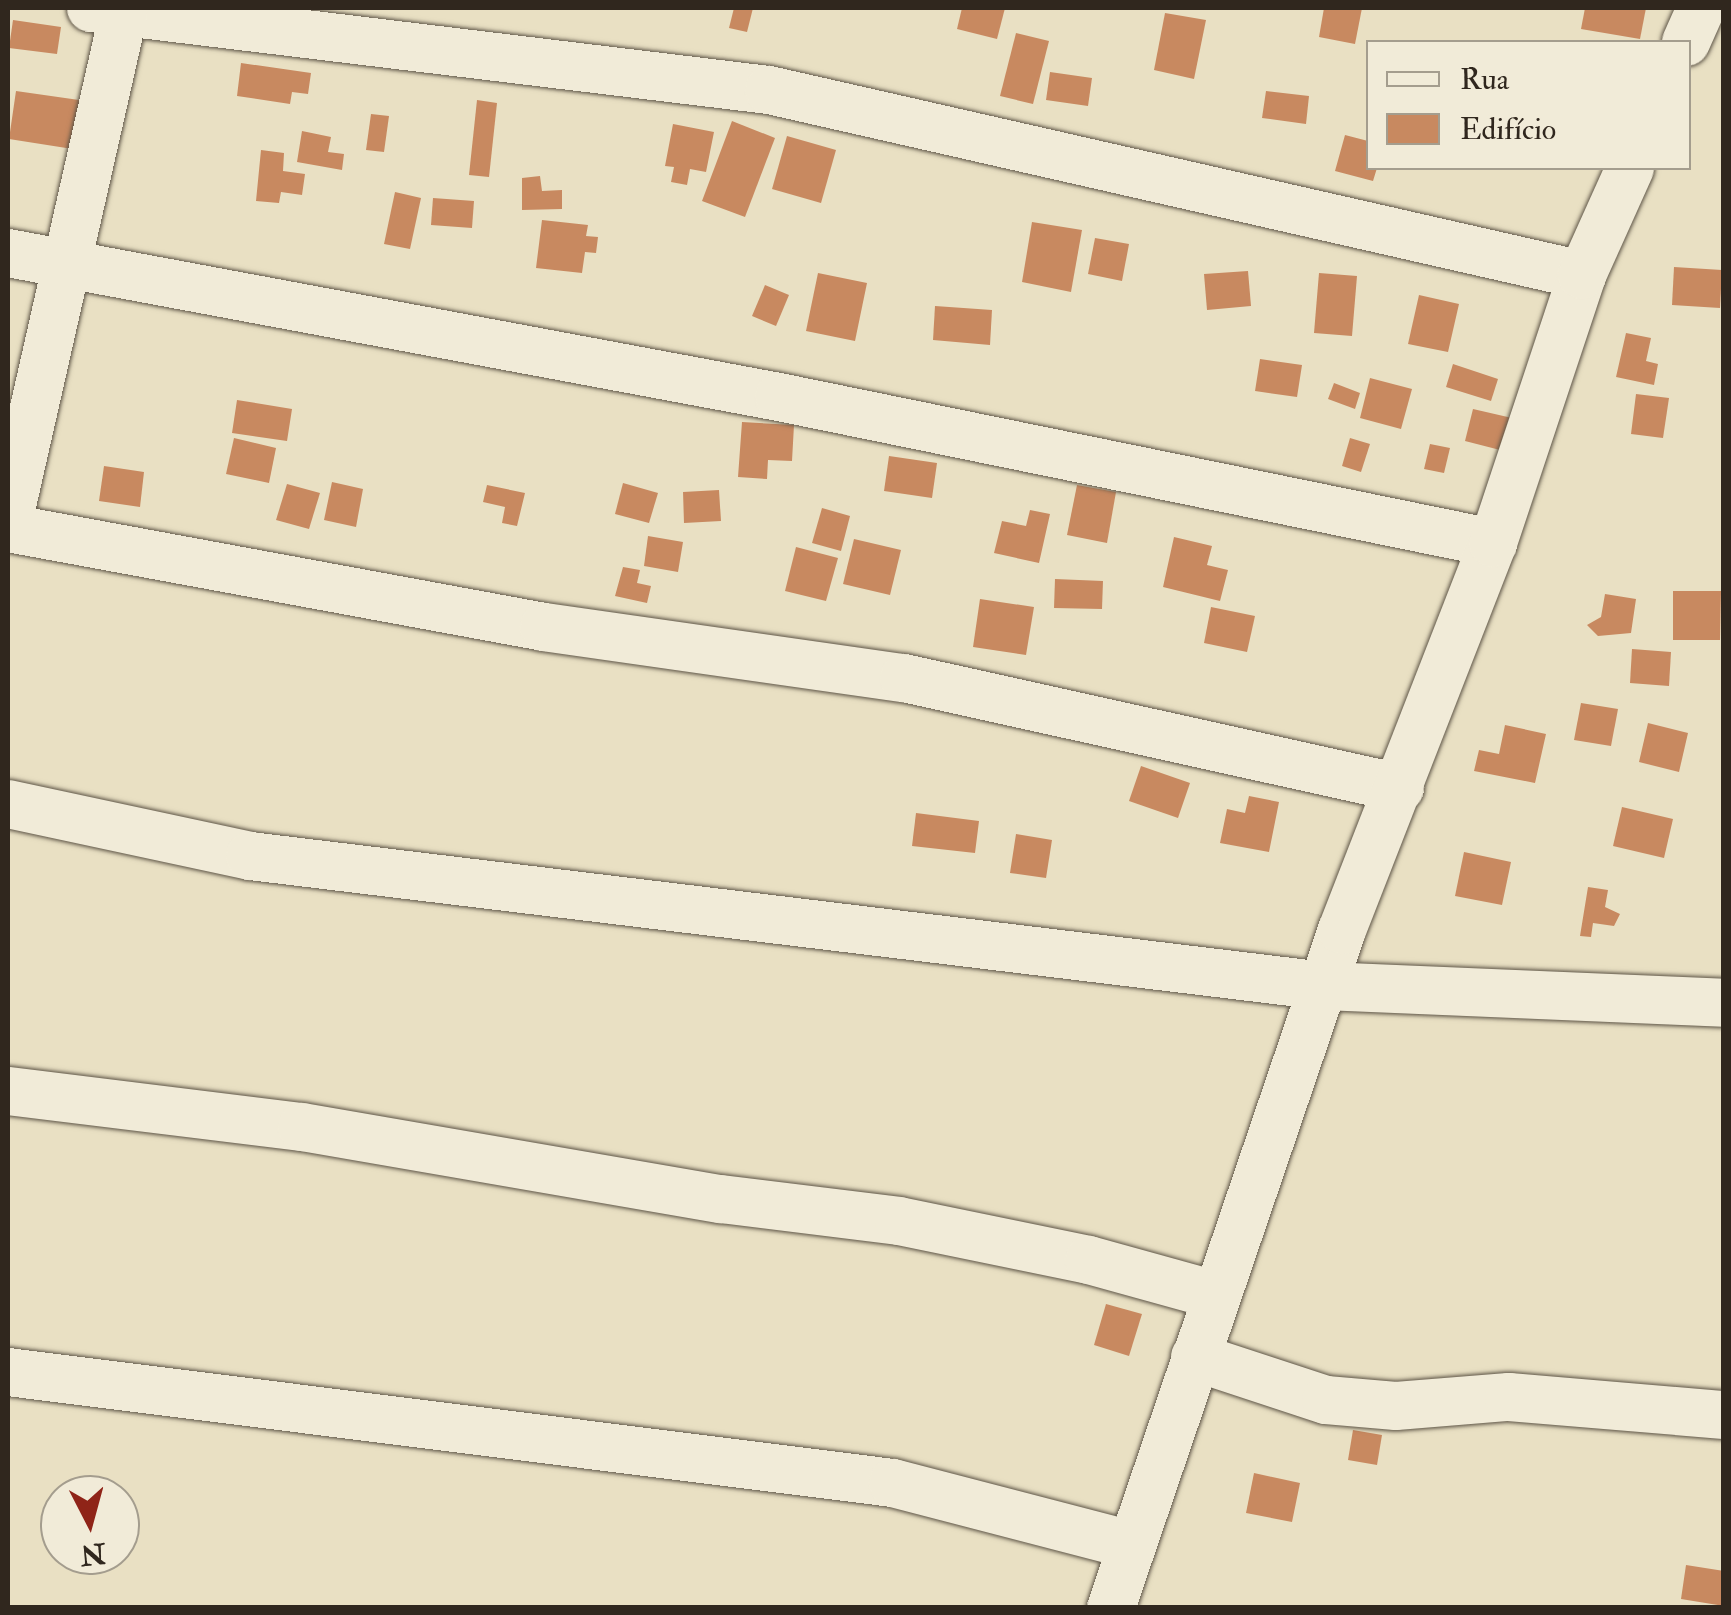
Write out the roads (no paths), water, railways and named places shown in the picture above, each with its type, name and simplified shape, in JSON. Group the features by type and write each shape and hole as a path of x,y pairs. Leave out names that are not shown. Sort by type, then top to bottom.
{"street":[{"path":"1687,40 1702,8"},
{"path":"1400,788 904,678 544,627 8,526 66,267 107,12 769,90 1582,275"},
{"path":"1111,1608 1215,1295 1324,986 1493,542 1582,275 1629,170"},
{"path":"8,253 66,267 779,397 1493,542"},
{"path":"8,804 250,856 1324,986 1724,1004"},
{"path":"8,1090 302,1126 721,1199 899,1222 1090,1260 1215,1295"},
{"path":"1195,1357 1326,1400 1396,1406 1508,1397 1724,1415"},
{"path":"8,1372 893,1483 1131,1545"}]}
